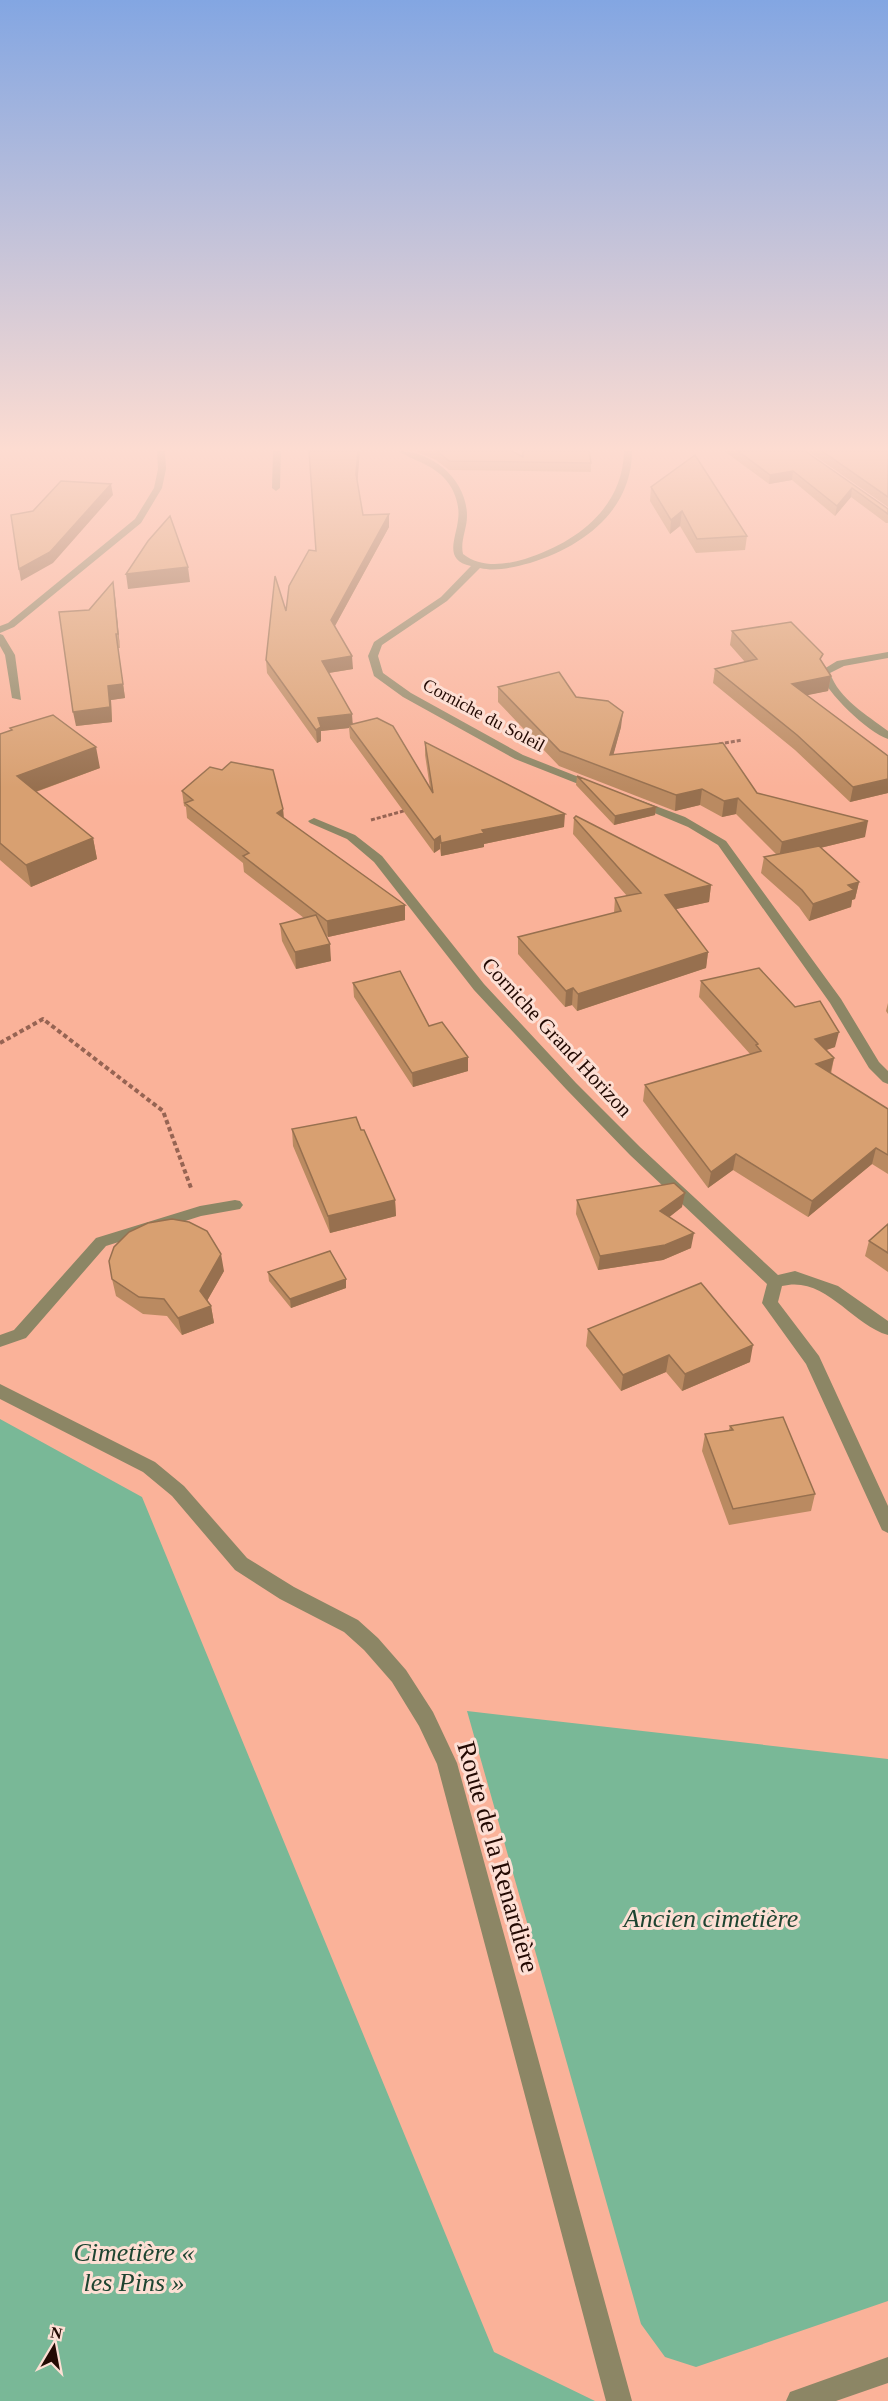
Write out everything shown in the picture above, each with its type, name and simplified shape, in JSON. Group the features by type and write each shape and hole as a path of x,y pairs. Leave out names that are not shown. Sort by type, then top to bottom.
{"street":[{"path":"0,630 11,625 87,563"},
{"path":"470,563 491,567 513,563"},
{"name":"Corniche du Soleil","path":"477,566 444,599 378,644 373,656 378,674 407,695 519,757 609,792"},
{"path":"0,637 10,655 17,698"},
{"path":"888,655 842,663 824,672 829,683 838,693 888,736"},
{"path":"629,800 709,832 722,843 836,1002 874,1065 888,1079"},
{"name":"Corniche Grand Horizon","path":"314,821 351,837 378,859 445,941 479,987 571,1086 649,1165 776,1282"},
{"path":"0,1341 20,1334 101,1242 200,1211 235,1205"},
{"path":"888,1329 832,1290 795,1277 776,1282 770,1303 813,1361 888,1525"},
{"name":"Route de la Renardière","path":"0,1390 148,1467 178,1491 241,1564 297,1598 351,1626 371,1644 399,1676 426,1719 447,1763 619,2401"},
{"path":"799,2401 888,2370"}],"path":[{"path":"0,1043 43,1019 163,1111 200,1211"}],"green space":[{"name":"Cimetière « les Pins »","path":"0,1419 142,1497 494,2352 595,2401 0,2401"},
{"name":"Ancien cimetière","path":"467,1711 888,1759 888,2301 696,2367 665,2357 641,2324"}],"building":[{"path":"18,563 30,563 19,569"},
{"path":"133,563 187,563 188,567 126,574"},
{"path":"302,563 362,563 331,620 352,656 322,661 352,714 318,718 321,727 316,730 266,660 275,576 286,611 289,586"},
{"path":"113,582 118,634 116,634 123,684 108,686 110,707 73,712 59,612 89,610"},
{"path":"791,622 823,654 820,659 831,676 792,684 888,756 888,779 853,787 797,735 715,669 757,659 732,631"},
{"path":"559,672 576,697 608,701 623,712 610,755 723,743 757,793 868,821 782,842 738,798 724,801 702,789 676,795 560,751 498,687"},
{"path":"53,715 96,747 17,776 93,838 26,865 0,843 0,734 12,730 10,728"},
{"path":"377,718 393,726 433,793 425,742 565,814 482,830 484,833 441,843 440,836 434,840 349,725"},
{"path":"231,762 273,770 283,809 277,813 405,905 327,921 243,856 249,853 185,803 193,800 182,791 210,767 222,770"},
{"path":"577,776 656,807 615,816"},
{"path":"576,816 711,885 665,895 708,952 578,994 573,988 566,991 518,937 621,911 615,898 641,893 574,818"},
{"path":"819,846 859,882 848,885 854,890 813,904 802,890 764,857"},
{"path":"316,915 330,944 295,952 280,924"},
{"path":"759,968 795,1007 820,1001 839,1032 815,1039 834,1058 816,1064 888,1109 888,1155 876,1148 812,1201 736,1154 711,1172 645,1085 761,1051 756,1045 758,1044 701,981"},
{"path":"400,971 429,1026 442,1022 468,1057 412,1073 353,983"},
{"path":"356,1117 395,1200 328,1216 292,1129"},
{"path":"674,1183 685,1193 660,1211 694,1233 665,1245 600,1256 577,1200"},
{"path":"172,1219 189,1222 207,1231 221,1254 200,1291 211,1306 178,1318 164,1299 139,1297 112,1279 109,1261 114,1247 129,1232 148,1223"},
{"path":"888,1224 888,1253 869,1241"},
{"path":"330,1251 346,1279 290,1299 268,1272"},
{"path":"701,1283 753,1345 685,1374 669,1355 623,1375 588,1329"},
{"path":"783,1417 815,1494 733,1509 705,1434 733,1430 730,1426"}]}
